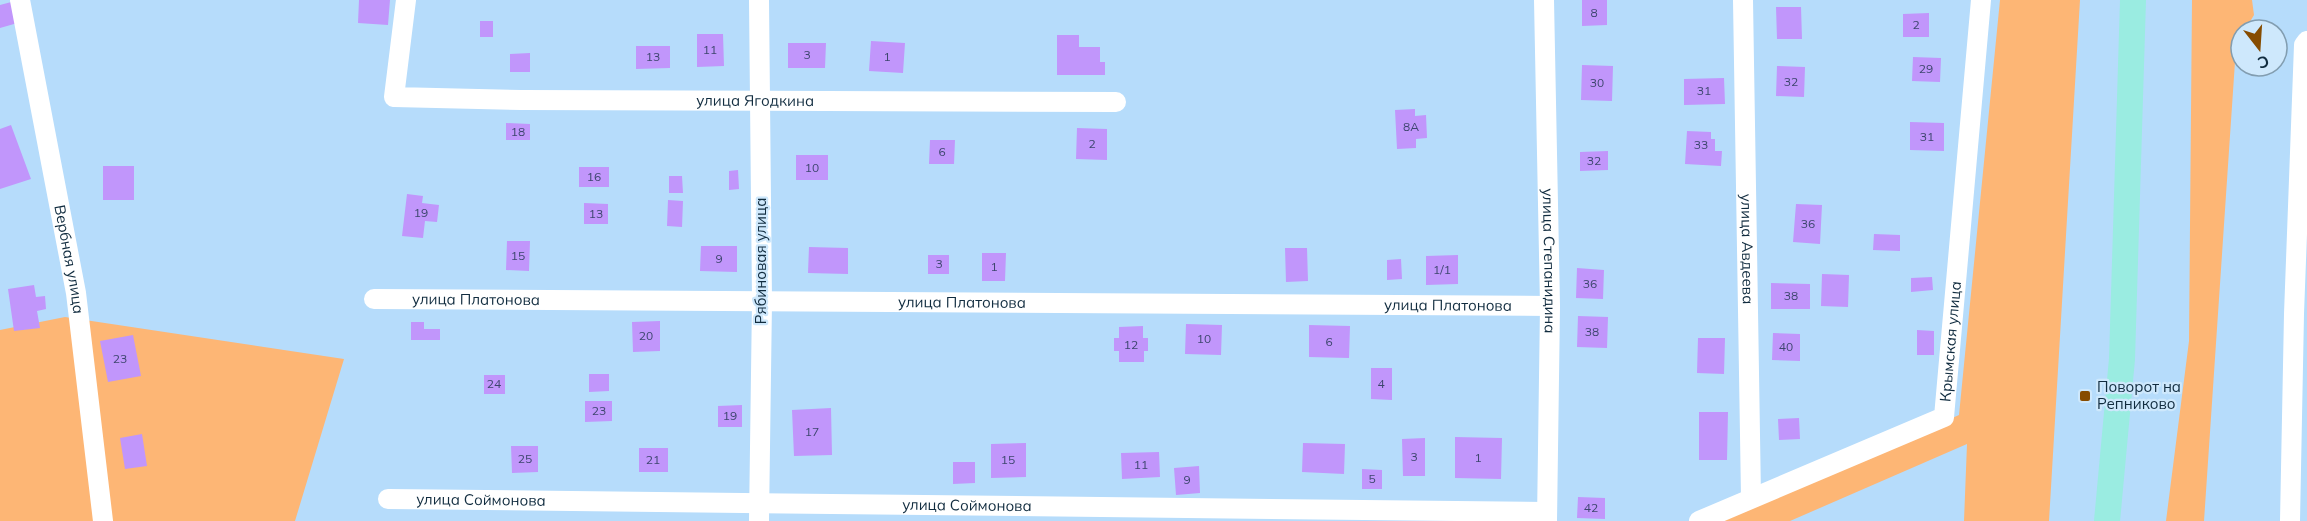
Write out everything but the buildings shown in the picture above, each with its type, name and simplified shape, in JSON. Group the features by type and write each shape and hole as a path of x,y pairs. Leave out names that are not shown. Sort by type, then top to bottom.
{"main road":[{"path":"2107,521 2122,359 2133,0"}],"street":[{"name":"Вербная улица","path":"20,0 76,293 103,521"},
{"name":"улица Ягодкина","path":"406,0 394,97 759,102 1116,102"},
{"name":"Рябиновая улица","path":"759,0 762,301 759,512"},
{"name":"улица Степанидина","path":"1544,0 1550,306 1547,516"},
{"name":"улица Авдеева","path":"1743,0 1751,497"},
{"name":"Крымская улица","path":"1699,521 1944,417 1981,0"},
{"path":"2290,521 2301,314 2304,45 2307,40"},
{"name":"улица Платонова","path":"374,299 1550,306"},
{"name":"улица Соймонова","path":"388,500 759,512 1547,516"}],"shaded area":[{"path":"2000,0 2080,0 2049,521 1964,521 1967,444 1790,521 1722,521 1959,415"},
{"path":"2192,0 2252,0 2254,15 2252,18 2229,18 2229,78 2234,78 2204,521 2166,521 2189,341"},
{"path":"65,317 344,359 295,521 0,521 0,330"}],"place":[{"name":"Поворот на Репниково","path":"2085,396"}]}
